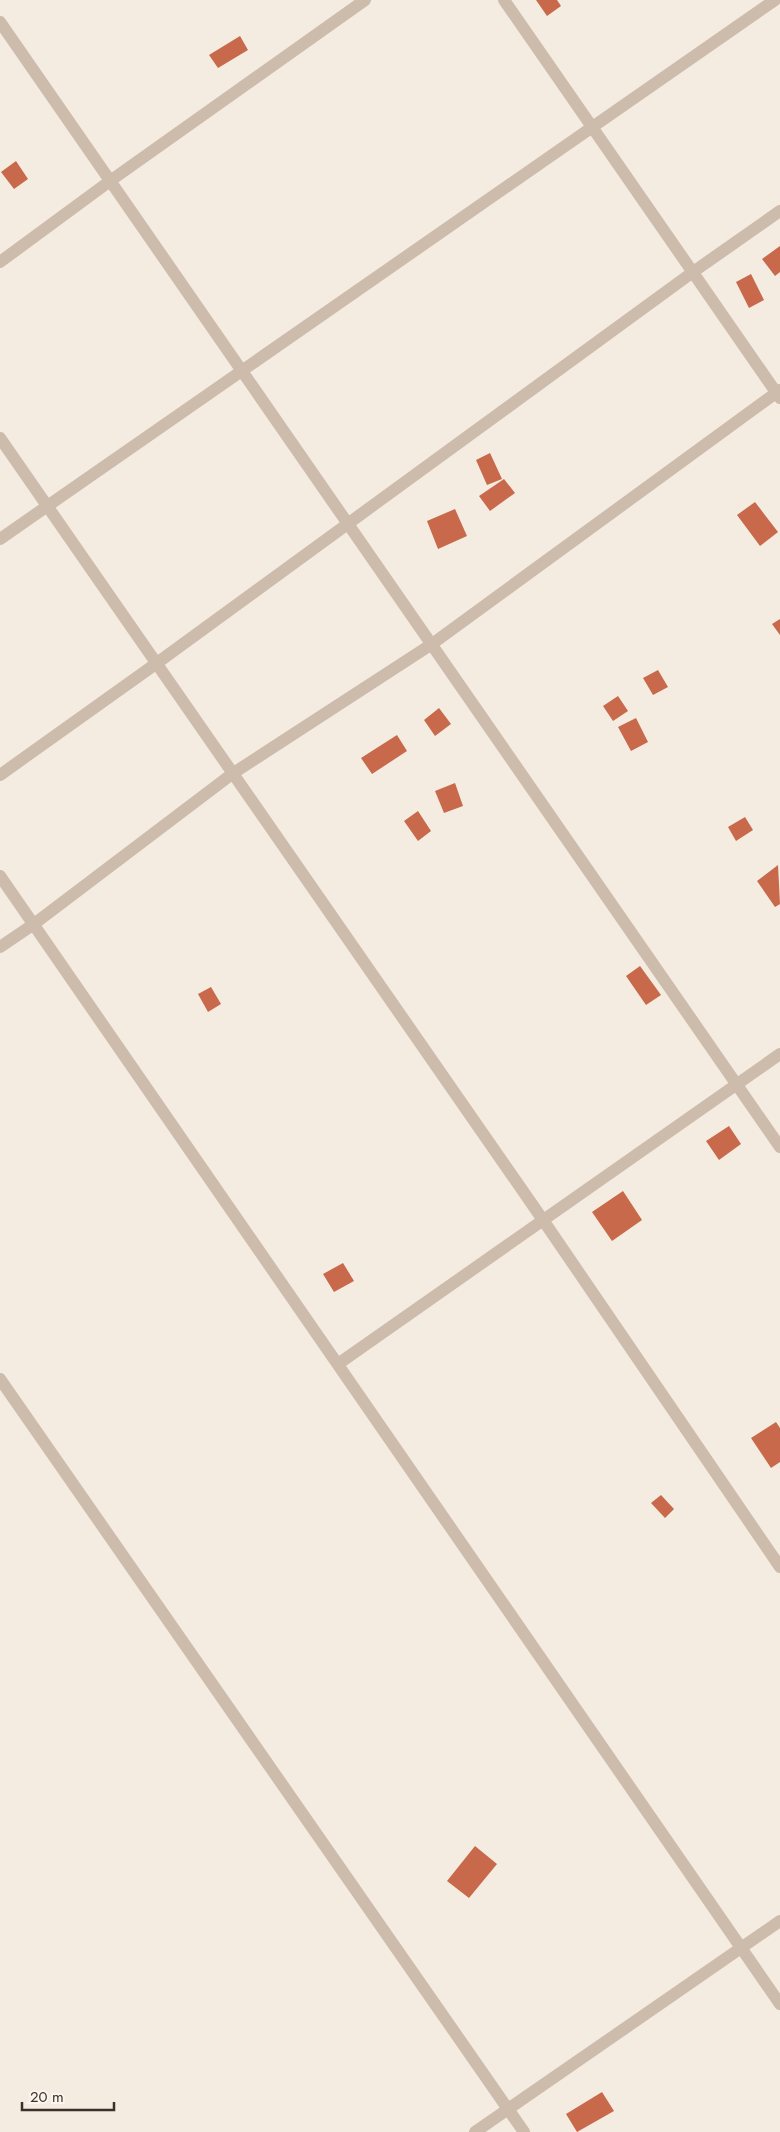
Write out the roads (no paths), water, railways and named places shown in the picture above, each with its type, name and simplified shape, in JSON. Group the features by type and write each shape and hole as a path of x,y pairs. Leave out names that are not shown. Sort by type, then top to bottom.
{"street":[{"path":"0,262 110,181 365,0"},
{"path":"0,947 34,924 232,774 432,644 779,394 504,0"},
{"path":"0,539 775,0"},
{"path":"0,22 780,1147"},
{"path":"0,775 157,663 693,272 780,211"},
{"path":"0,438 543,1220 780,1567"},
{"path":"0,876 780,2004"},
{"path":"338,1364 780,1054"},
{"path":"0,1379 524,2132"},
{"path":"475,2132 780,1921"}]}
